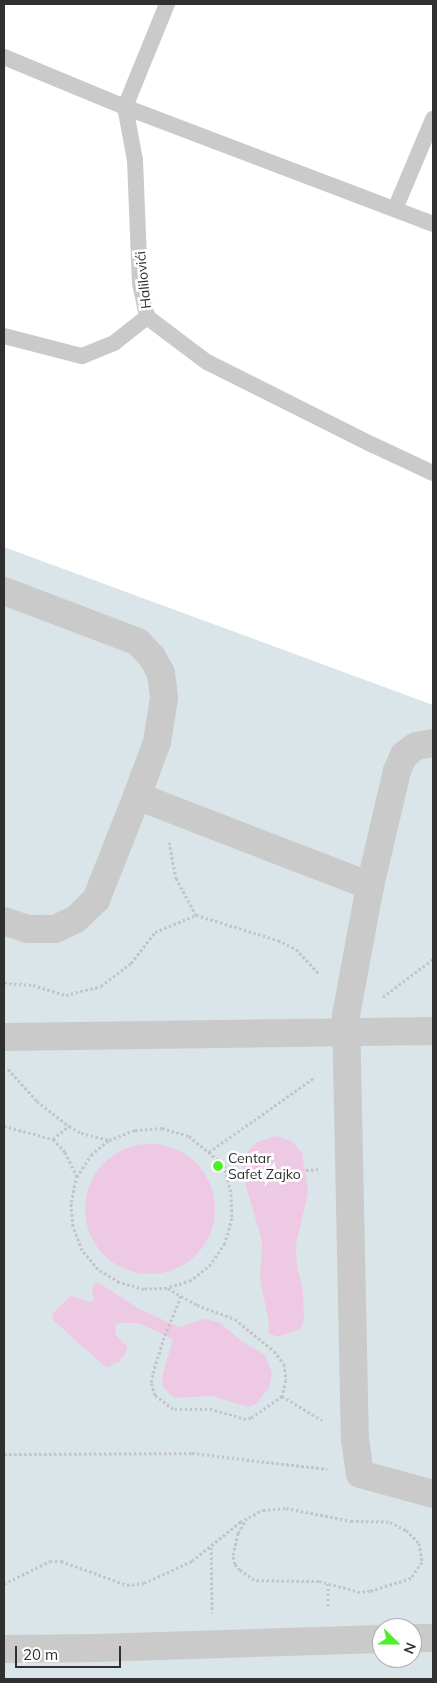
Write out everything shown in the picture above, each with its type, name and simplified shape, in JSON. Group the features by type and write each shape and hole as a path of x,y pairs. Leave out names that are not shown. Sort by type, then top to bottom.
{"street":[{"path":"4,591 138,642 152,657 160,673 164,698 157,742 138,796 96,900 76,919 55,929 27,929 4,921"},
{"path":"433,743 416,746 404,755 396,771 370,886 346,1023 355,1439 360,1474 433,1494"},
{"path":"138,796 370,886"},
{"path":"4,1037 346,1023 433,1031"},
{"path":"4,1648 96,1648 372,1639"}],"lane":[{"path":"125,108 167,4"},
{"path":"4,57 125,108 433,224"},
{"name":"Halilovići","path":"125,108 135,160 140,282 147,318 207,362 433,473"},
{"path":"395,210 433,119"},
{"path":"4,336 82,356 114,343 147,318"}],"path":[{"path":"172,810 169,825 171,862 176,878 196,915"},
{"path":"4,983 33,985 66,995 101,986 131,964 155,932 196,915 278,940 296,949 318,972 325,985 330,1009 346,1023 433,959"},
{"path":"6,1065 22,1086 37,1101 69,1126 81,1133 109,1140"},
{"path":"209,1152 322,1073 346,1066"},
{"path":"4,1126 53,1139 65,1152 78,1177"},
{"path":"53,1139 69,1126"},
{"path":"162,1128 189,1136 209,1152 224,1165 231,1194 232,1218 225,1243 211,1264 191,1280 167,1288 144,1289 119,1282 98,1269 82,1250 73,1226 72,1202 78,1177 91,1156 109,1140 134,1130 162,1128"},
{"path":"167,1288 197,1305 235,1319 261,1338 284,1364 286,1380 282,1396 251,1418 246,1419 212,1409 178,1410 169,1408 155,1395 151,1382 163,1340 180,1296"},
{"path":"282,1396 355,1439"},
{"path":"4,1454 192,1453 360,1474"},
{"path":"4,1584 50,1561 61,1561 127,1585 144,1583 192,1561 247,1518 263,1510 286,1508 351,1521 390,1522 406,1530 419,1542 422,1562 411,1578 370,1591 360,1592 319,1581 254,1580 248,1577 235,1564 233,1555 238,1533 247,1518"},
{"path":"249,1679 329,1679"}],"shaded area":[{"name":"Centar Safet Zajko","path":"4,547 433,705 433,1679 4,1679"},
{"path":"276,1136 292,1141 302,1153 308,1192 296,1245 297,1267 303,1290 304,1320 300,1329 277,1337 268,1332 269,1323 260,1279 262,1241 242,1172 248,1151 257,1142"},
{"path":"150,1144 163,1145 175,1149 196,1163 210,1184 214,1196 214,1222 210,1234 196,1255 175,1269 163,1273 150,1274 137,1273 125,1269 104,1255 90,1234 86,1222 85,1209 86,1196 90,1184 104,1163 125,1149 137,1145"},
{"path":"99,1283 139,1309 179,1327 203,1319 219,1322 243,1342 265,1355 272,1373 269,1388 256,1404 248,1407 212,1396 174,1398 163,1387 162,1377 173,1339 138,1323 119,1323 116,1325 115,1334 127,1347 126,1352 119,1362 107,1367 103,1365 54,1321 52,1314 70,1296 91,1302 94,1298 92,1289 94,1284"}],"place":[{"name":"Centar Safet Zajko","path":"218,1166"}]}
